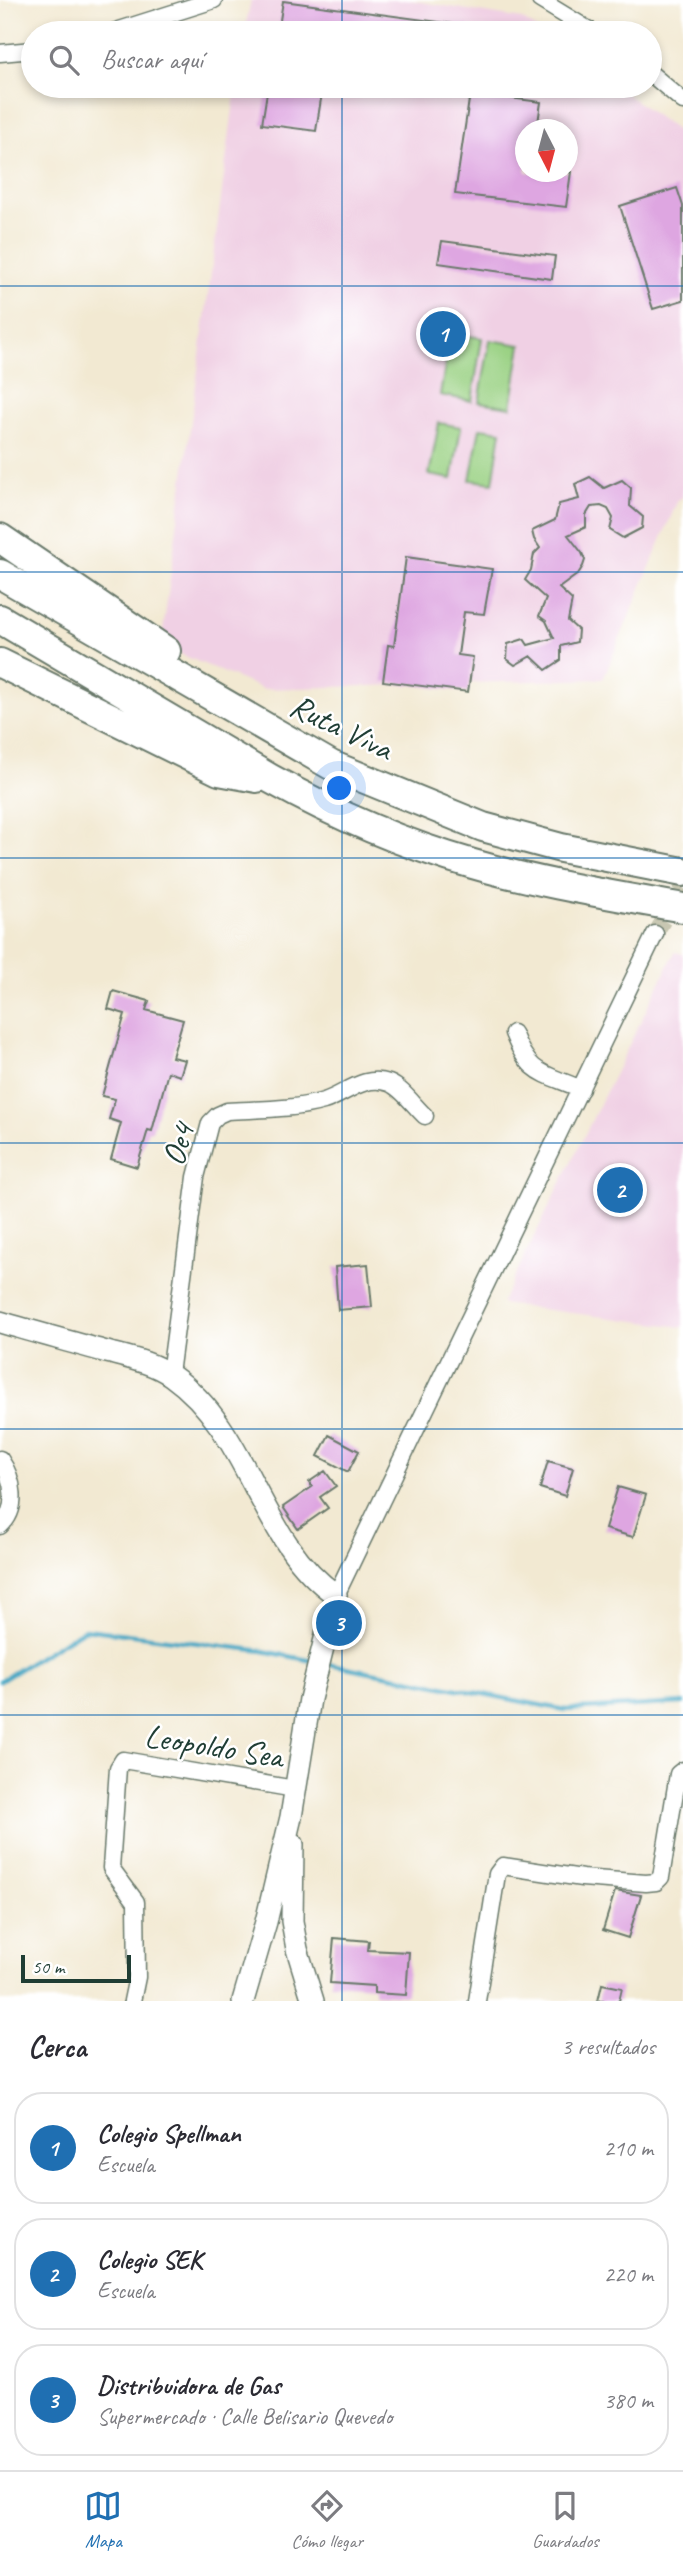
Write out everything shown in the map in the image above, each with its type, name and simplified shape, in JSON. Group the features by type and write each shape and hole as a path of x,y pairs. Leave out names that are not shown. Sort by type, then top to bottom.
{"highway":[{"path":"0,538 205,677 339,751 409,796"},
{"name":"Ruta Viva","path":"0,574 331,765 483,827 561,848 683,872"},
{"path":"0,619 310,801 383,832 472,864 683,908"},
{"path":"0,663 219,771 243,777 271,779"}],"street":[{"path":"148,21 214,0"},
{"path":"541,0 575,21"},
{"path":"0,53 21,51"},
{"path":"662,83 683,101"},
{"path":"243,2001 263,1934 291,1817 310,1699 336,1595 489,1273 655,934"},
{"path":"513,1032 526,1061 532,1067 581,1089"},
{"name":"Oe4","path":"170,1374 195,1177 210,1123 227,1111 320,1102 342,1095 358,1083 376,1080 392,1083 425,1116"},
{"path":"0,1322 141,1361 170,1374 201,1400 224,1428 287,1545 303,1565 336,1595"},
{"path":"0,1459 9,1472 13,1492 12,1507 0,1526"},
{"name":"Leopoldo Sea","path":"132,2001 137,1977 136,1902 111,1868 120,1763 123,1760 295,1789"},
{"path":"477,2001 497,1874 503,1866 582,1878 656,1882 661,1877 678,1774 683,1770"},
{"path":"291,1817 292,1921 297,1949 313,2001"}],"shaded area":[{"path":"251,0 409,0 525,21 247,21"},
{"path":"234,98 632,98 683,135 683,496 677,502 603,679 263,689 161,646"},
{"path":"675,952 683,954 683,1327 501,1304"}],"green space":[{"path":"451,333 482,338 472,401 440,395"},
{"path":"490,340 521,345 511,407 479,402"},
{"path":"439,423 461,427 452,479 429,475"},
{"path":"480,428 501,431 493,483 470,480"}],"building":[{"path":"283,1 432,21 280,21"},
{"path":"266,98 321,98 316,131 262,124"},
{"path":"469,98 509,98 541,102 539,119 515,119 515,182 570,182 566,207 455,194"},
{"path":"677,188 683,206 683,300 653,309 620,206"},
{"path":"442,241 555,256 552,279 438,263"},
{"path":"590,477 604,488 622,480 631,488 630,506 643,517 642,528 623,538 610,530 613,518 608,509 601,506 591,507 586,515 586,527 568,535 582,553 585,560 583,566 578,574 559,588 572,600 568,621 578,630 577,642 561,646 561,660 546,670 531,656 515,665 507,659 508,644 524,639 528,645 554,638 546,621 539,616 546,599 525,580 531,570 534,554 540,548 532,531 555,520 559,504 579,499 575,484"},
{"path":"406,557 492,569 484,614 464,612 458,655 473,657 468,692 383,681 388,645 394,646"},
{"path":"113,991 149,1001 146,1010 183,1020 172,1057 185,1060 180,1076 168,1072 152,1131 148,1130 137,1167 111,1159 121,1123 109,1119 115,1099 102,1096 125,1014 108,1009"},
{"path":"368,1264 372,1307 338,1310 335,1267"},
{"path":"329,1435 359,1451 348,1472 318,1456"},
{"path":"548,1461 573,1468 565,1496 540,1488"},
{"path":"325,1471 336,1486 320,1497 328,1508 298,1529 283,1507 312,1487 309,1482"},
{"path":"618,1487 646,1495 633,1537 605,1529"},
{"path":"615,1891 641,1895 628,1938 603,1930"},
{"path":"334,1938 369,1941 368,1950 409,1952 406,1995 374,1993 374,1986 330,1983"},
{"path":"602,1984 622,1988 619,2001 598,2001"}],"waterway":[{"path":"0,1681 85,1629 263,1651 313,1661"},
{"path":"325,1663 565,1710 683,1703"}],"tunnel":[{"path":"655,934 683,888"}],"place":[{"name":"Colegio Spellman","path":"443,334"},
{"name":"Colegio SEK","path":"620,1190"},
{"name":"Distribuidora de Gas","path":"339,1623"}]}
